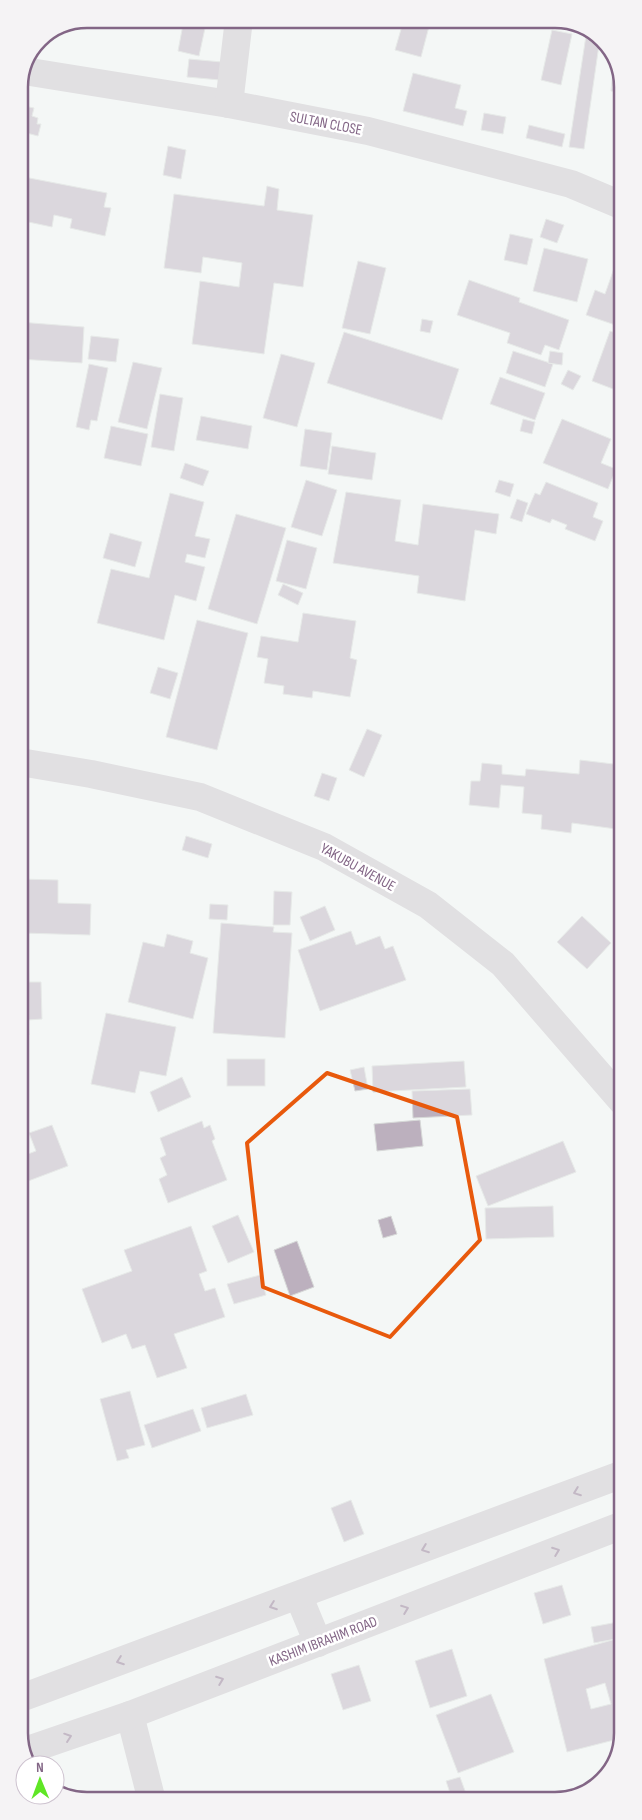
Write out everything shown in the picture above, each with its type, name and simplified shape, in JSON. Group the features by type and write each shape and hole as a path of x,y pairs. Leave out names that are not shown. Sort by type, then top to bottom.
{"street":[{"path":"229,104 239,27"},
{"name":"SULTAN CLOSE","path":"30,72 229,104 368,131 571,184 614,202"},
{"name":"YAKUBU AVENUE","path":"28,763 91,774 200,797 324,847 428,905 504,964 614,1091"},
{"path":"28,1695 298,1597 614,1477"},
{"name":"KASHIM IBRAHIM ROAD","path":"30,1749 130,1715 614,1528"},
{"path":"298,1597 318,1643"},
{"path":"130,1715 150,1792"}],"highlighted area":[{"path":"327,1073 457,1117 480,1240 390,1337 263,1287 247,1143"}],"building":[{"path":"182,27 205,27 199,56 178,51"},
{"path":"401,28 429,28 421,57 395,50"},
{"path":"552,30 572,34 561,85 541,80"},
{"path":"586,36 599,46 584,149 569,147"},
{"path":"189,59 222,62 220,80 187,77"},
{"path":"413,73 461,85 455,108 467,111 463,126 403,111"},
{"path":"613,73 614,91 611,91"},
{"path":"28,107 34,108 32,116 38,118 37,124 41,124 38,136 28,133"},
{"path":"484,113 506,117 503,134 481,130"},
{"path":"529,125 565,134 562,147 526,138"},
{"path":"168,146 186,150 181,179 163,175"},
{"path":"28,178 107,193 104,207 111,208 105,236 70,228 72,219 54,215 52,227 28,222"},
{"path":"267,186 279,189 277,210 313,215 303,287 274,283 264,354 192,344 200,281 239,287 242,263 203,257 201,273 164,268 174,194 264,206"},
{"path":"546,219 564,225 557,243 540,237"},
{"path":"510,234 533,239 527,265 504,260"},
{"path":"544,248 588,259 577,302 533,291"},
{"path":"358,261 386,268 370,334 342,328"},
{"path":"614,268 614,325 586,315 595,290 605,294"},
{"path":"469,280 520,298 519,302 569,320 559,350 545,345 541,355 507,343 510,333 457,315"},
{"path":"422,319 433,321 430,333 420,331"},
{"path":"28,323 84,327 82,363 28,360"},
{"path":"610,331 614,332 614,389 592,381"},
{"path":"344,332 459,369 442,420 327,383"},
{"path":"91,336 119,339 116,362 88,359"},
{"path":"513,351 553,364 545,387 506,373"},
{"path":"550,351 563,353 562,365 548,363"},
{"path":"281,354 315,363 297,427 263,418"},
{"path":"133,362 162,368 147,429 118,422"},
{"path":"89,364 108,368 97,421 91,420 89,430 76,427"},
{"path":"568,370 581,376 573,390 561,384"},
{"path":"500,377 545,393 535,420 490,404"},
{"path":"160,394 183,398 174,451 151,447"},
{"path":"201,416 252,426 248,449 196,440"},
{"path":"523,419 535,422 532,434 520,431"},
{"path":"562,419 611,439 601,463 614,468 614,474 608,489 543,463"},
{"path":"111,426 148,434 141,466 104,458"},
{"path":"305,429 332,433 327,470 300,466"},
{"path":"332,446 376,453 372,480 328,474"},
{"path":"185,463 209,471 203,486 180,478"},
{"path":"306,480 337,490 322,536 291,527"},
{"path":"499,480 514,484 510,497 495,492"},
{"path":"546,482 598,503 593,517 603,521 595,541 565,529 567,525 552,519 550,523 526,514 535,493 540,495"},
{"path":"346,492 401,500 395,541 418,545 423,504 499,514 496,534 475,530 465,601 417,593 419,576 333,563"},
{"path":"170,493 204,502 195,536 210,539 205,558 187,554 185,562 205,567 196,601 175,595 164,640 97,623 111,569 149,578"},
{"path":"517,499 528,503 522,522 510,518"},
{"path":"236,514 286,528 257,624 208,609"},
{"path":"110,533 142,542 135,567 103,558"},
{"path":"287,540 317,548 306,589 276,581"},
{"path":"283,584 303,593 298,605 278,595"},
{"path":"303,613 356,621 350,658 357,660 350,697 313,691 312,698 283,694 284,686 264,683 268,659 257,657 261,636 298,642"},
{"path":"197,620 248,633 217,750 166,737"},
{"path":"158,667 178,673 170,699 150,693"},
{"path":"367,729 382,735 364,777 349,770"},
{"path":"580,760 614,764 614,829 572,823 571,833 541,829 542,815 522,813 524,787 501,785 499,808 469,805 471,781 480,781 482,763 502,765 502,774 525,776 526,769 579,774"},
{"path":"322,773 337,778 329,801 314,796"},
{"path":"186,836 212,844 208,858 182,850"},
{"path":"28,879 58,880 58,903 91,904 90,935 28,933"},
{"path":"274,891 292,892 290,925 273,925"},
{"path":"210,904 228,905 227,920 209,919"},
{"path":"325,906 335,930 310,941 300,917"},
{"path":"582,916 611,943 587,969 557,942"},
{"path":"221,923 274,927 273,932 292,933 285,1038 213,1033"},
{"path":"351,931 356,945 380,936 385,949 393,946 406,980 320,1011 298,950"},
{"path":"167,934 193,941 190,953 208,958 193,1019 128,1002 143,942 164,947"},
{"path":"28,956 29,982 41,982 42,1019 28,1020"},
{"path":"106,1013 176,1027 166,1076 140,1071 135,1093 91,1084"},
{"path":"227,1059 265,1059 265,1086 227,1086"},
{"path":"464,1061 466,1087 373,1092 372,1066"},
{"path":"364,1067 368,1089 355,1091 350,1070"},
{"path":"182,1077 191,1097 158,1112 150,1092"},
{"path":"470,1089 472,1115 413,1118 412,1091"},
{"path":"420,1120 423,1146 377,1151 374,1124"},
{"path":"202,1121 204,1128 210,1125 215,1139 212,1141 227,1180 168,1203 159,1179 167,1175 160,1158 166,1155 160,1138"},
{"path":"52,1125 68,1166 28,1181 28,1154 36,1151 29,1133"},
{"path":"563,1141 576,1172 488,1206 476,1176"},
{"path":"553,1206 554,1237 486,1239 485,1208"},
{"path":"238,1215 254,1252 228,1263 212,1226"},
{"path":"391,1216 397,1234 383,1238 378,1220"},
{"path":"191,1226 207,1271 199,1274 205,1291 215,1288 225,1317 174,1334 187,1368 157,1378 145,1345 132,1349 126,1334 102,1343 82,1289 132,1271 124,1250"},
{"path":"297,1241 314,1287 290,1296 274,1250"},
{"path":"260,1275 266,1295 234,1304 227,1284"},
{"path":"130,1391 145,1445 126,1450 129,1458 117,1461 100,1399"},
{"path":"246,1394 253,1415 207,1428 201,1408"},
{"path":"193,1409 201,1431 152,1448 144,1425"},
{"path":"351,1500 364,1534 344,1542 331,1508"},
{"path":"562,1585 571,1615 543,1624 534,1593"},
{"path":"614,1623 614,1639 594,1643 591,1627"},
{"path":"614,1640 614,1740 567,1752 544,1659","holes":["605,1683 611,1704 591,1709 586,1689"]},
{"path":"452,1649 467,1696 430,1708 415,1661"},
{"path":"359,1665 371,1701 343,1710 331,1674"},
{"path":"491,1694 514,1752 458,1773 436,1715"},
{"path":"460,1777 465,1792 450,1792 446,1781"}]}
